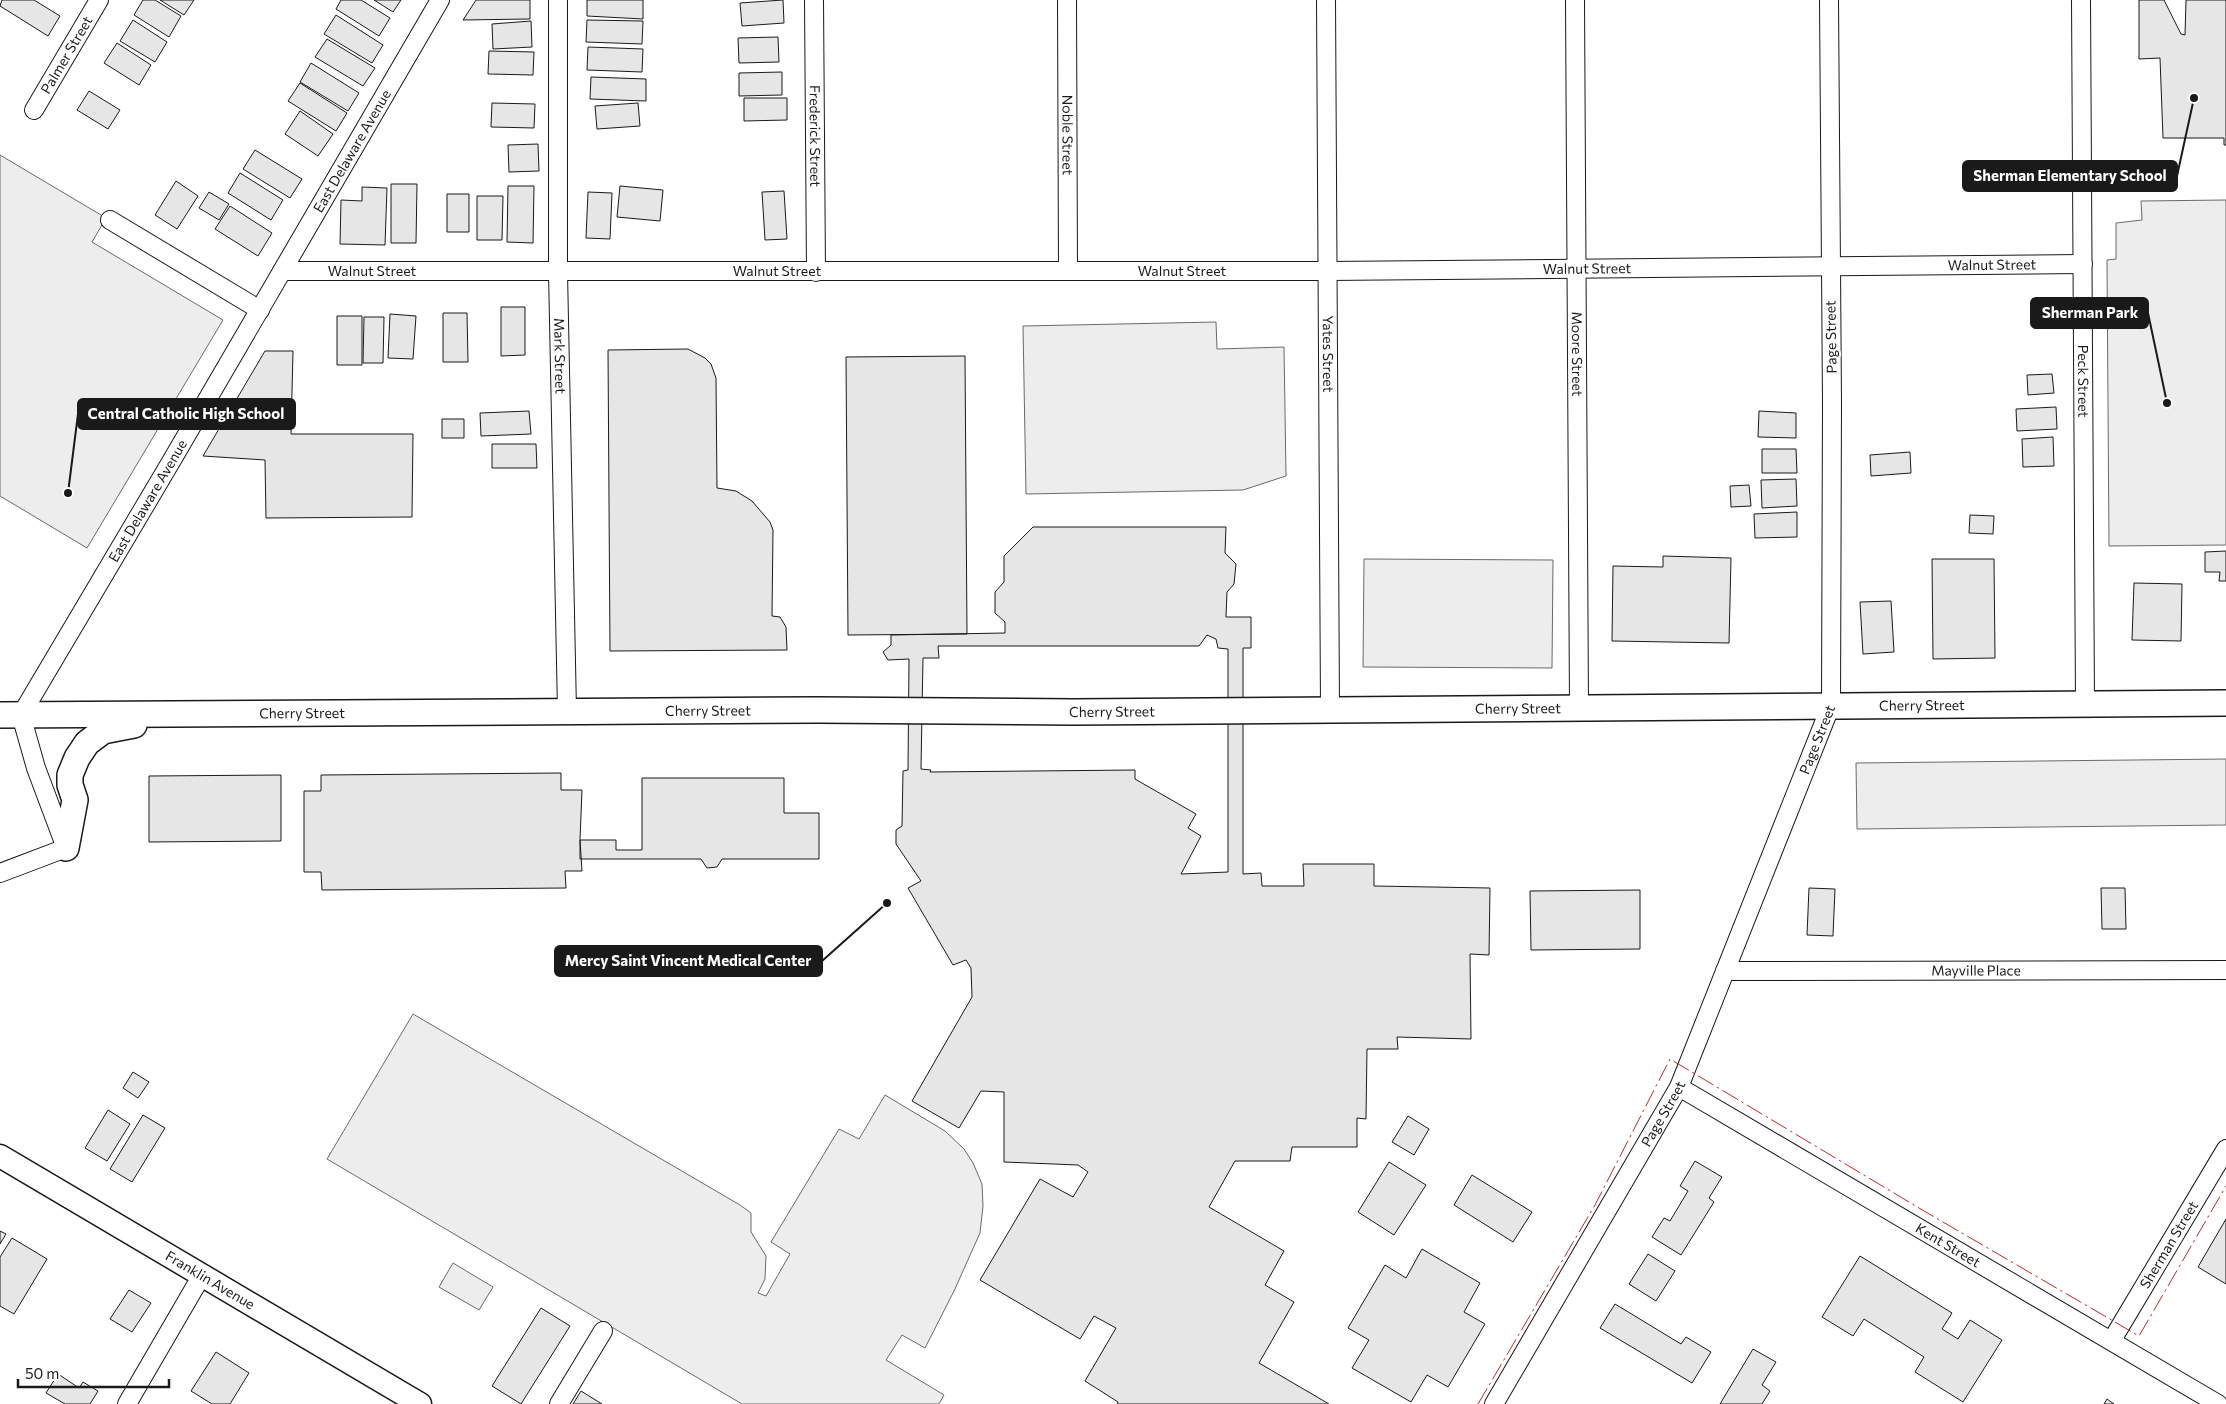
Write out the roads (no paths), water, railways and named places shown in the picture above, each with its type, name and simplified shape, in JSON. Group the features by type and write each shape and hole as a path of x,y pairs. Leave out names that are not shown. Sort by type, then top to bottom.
{"main road":[{"name":"Cherry Street","path":"10,715 1074,712 1330,708 2226,703"},
{"path":"66,848 75,800 70,785 70,775 76,758 87,744 103,731 186,714"}],"street":[{"name":"Palmer Street","path":"34,110 99,0"},
{"name":"East Delaware Avenue","path":"10,715 260,310 440,0"},
{"name":"Mark Street","path":"558,0 558,272 567,712"},
{"name":"Frederick Street","path":"814,0 816,272"},
{"name":"Noble Street","path":"1067,0 1068,270"},
{"name":"Yates Street","path":"1326,0 1330,708"},
{"name":"Moore Street","path":"1575,0 1579,707"},
{"name":"Page Street","path":"1494,1404 1679,1087 1831,705 1832,403 1829,0"},
{"name":"Peck Street","path":"2081,0 2085,703"},
{"path":"110,220 260,310"},
{"name":"Walnut Street","path":"282,271 1328,271 2083,264"},
{"path":"0,873 66,848 36,768 10,715"},
{"name":"Mayville Place","path":"1725,971 2226,970"},
{"name":"Kent Street","path":"1679,1087 2218,1404"},
{"name":"Sherman Street","path":"2112,1340 2226,1149"},
{"name":"Franklin Avenue","path":"0,1156 420,1404"},
{"path":"127,1404 202,1276"},
{"path":"559,1404 603,1331"}],"place":[{"name":"Sherman Elementary School","path":"2194,98"},
{"name":"Sherman Park","path":"2167,403"},
{"name":"Central Catholic High School","path":"68,493"},
{"name":"Mercy Saint Vincent Medical Center","path":"887,903"}]}
